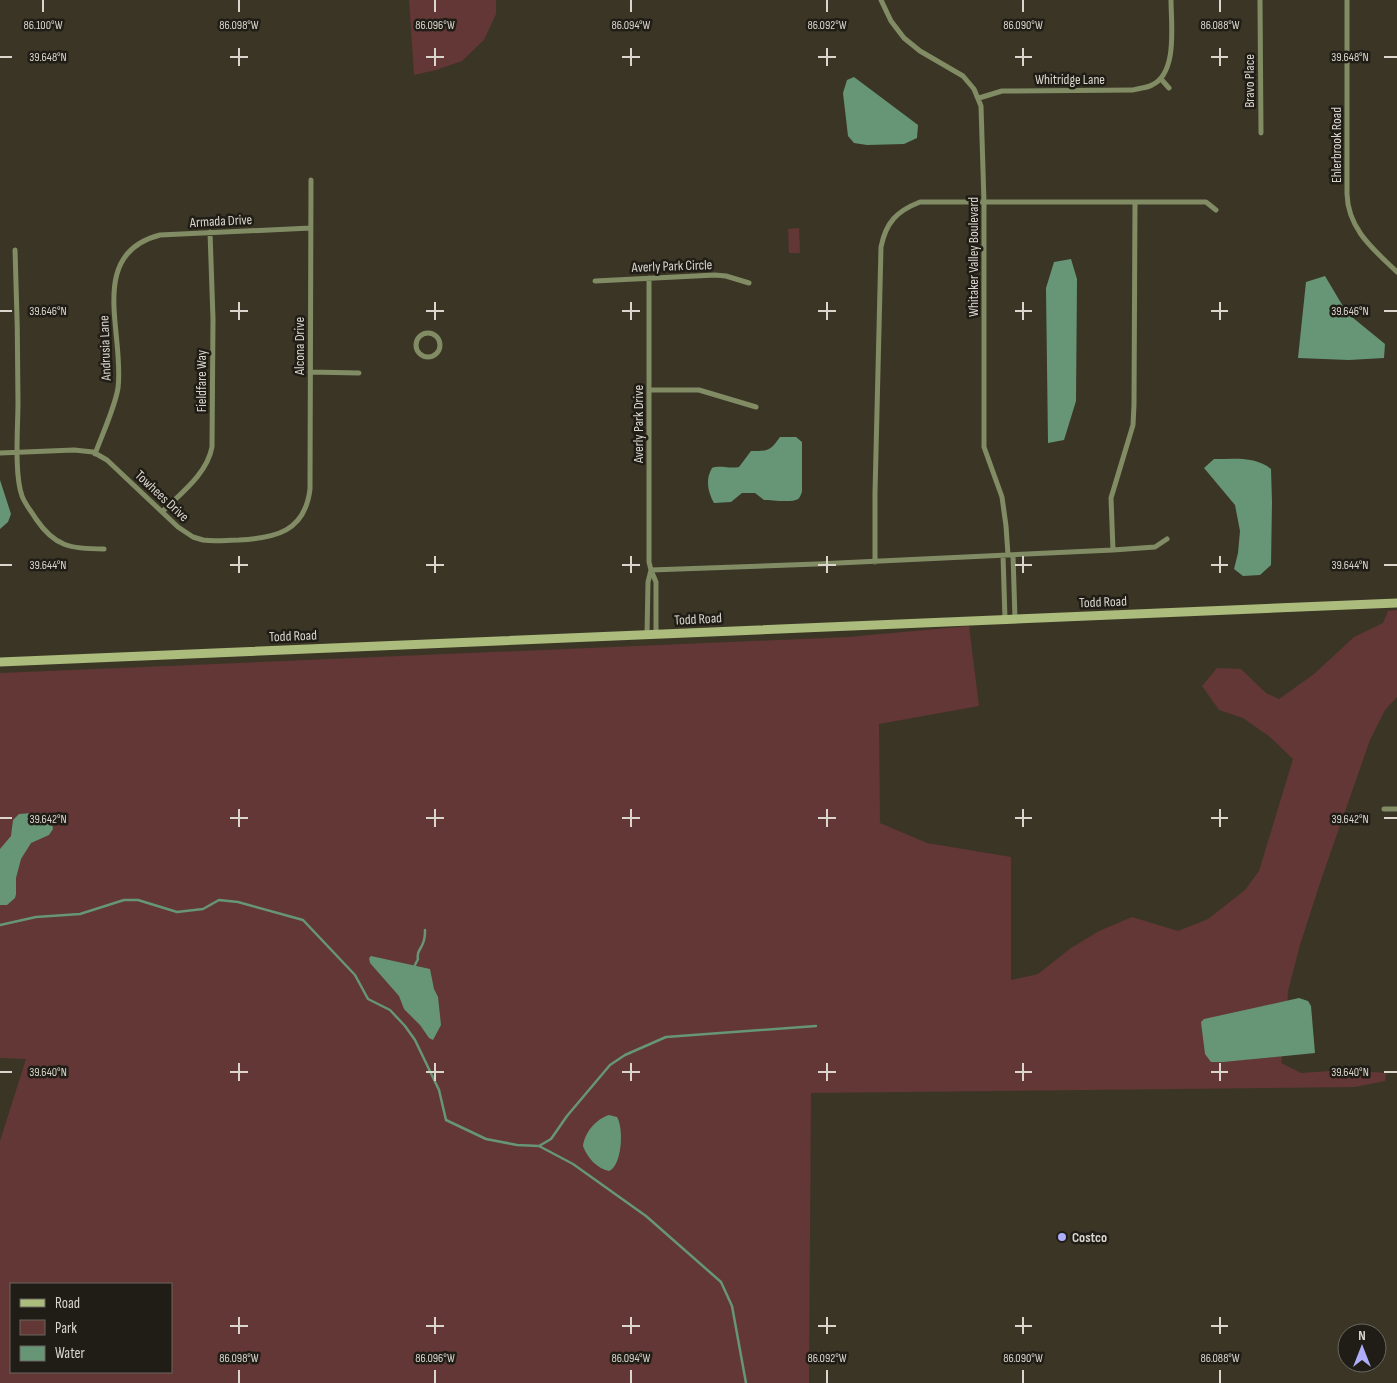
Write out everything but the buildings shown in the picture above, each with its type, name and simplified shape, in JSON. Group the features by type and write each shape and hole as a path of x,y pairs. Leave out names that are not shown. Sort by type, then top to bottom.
{"street":[{"name":"Whitaker Valley Boulevard","path":"882,0 891,21 904,38 920,51 963,76 972,86 978,98 982,114 984,447 1002,496 1015,619"},
{"path":"1169,88 1161,79 1168,68 1171,0"},
{"name":"Bravo Place","path":"1260,0 1260,133"},
{"name":"Ehlerbrook Road","path":"1347,0 1348,204 1354,224 1362,237 1397,272"},
{"name":"Whitridge Lane","path":"978,98 1002,90 1133,90 1152,85 1161,79"},
{"name":"Alcona Drive","path":"304,511 310,489 311,180"},
{"path":"875,562 881,256 884,233 892,219 907,207 920,202 1206,202 1216,210"},
{"path":"1113,550 1111,498 1133,425 1135,202"},
{"name":"Armada Drive","path":"135,245 147,238 160,235 311,228"},
{"name":"Fieldfare Way","path":"162,512 202,471 211,451 213,319 210,232"},
{"name":"Andrusia Lane","path":"95,454 118,387 114,288 116,275 124,257 135,245"},
{"path":"15,250 18,335 18,452 19,482 22,495 45,532 56,541 79,549 104,548"},
{"name":"Averly Park Circle","path":"595,281 718,276 749,283"},
{"name":"Averly Park Drive","path":"649,278 649,562 656,582 651,635"},
{"path":"426,333 434,335 440,345 435,355 428,357 418,352 416,344 419,337 426,333"},
{"path":"310,372 359,373"},
{"path":"650,390 699,390 756,407"},
{"name":"Towhees Drive","path":"0,453 74,450 95,454 111,463 178,528 187,534 203,540 260,539 276,536 293,526 304,511"},
{"path":"651,570 875,562 1113,550 1155,547 1167,539"},
{"name":"Whitaker Valley Boulevard","path":"1004,619 1008,555"},
{"name":"Averly Park Drive","path":"651,570 648,582 651,635"},
{"name":"Todd Road","path":"0,662 1397,603"},
{"path":"1384,809 1397,809"}],"green space":[{"path":"409,0 496,0 496,14 484,40 462,61 414,75"},
{"path":"799,228 800,253 789,253 788,229"},
{"path":"1397,610 1397,697 1385,710 1370,740 1300,945 1288,991 1286,1033 1281,1063 1301,1073 1345,1070 1386,1073 1385,1081 1355,1087 811,1093 809,1383 0,1383 0,1141 26,1059 0,1058 0,673 848,637 969,626 979,706 879,724 880,823 927,843 1011,857 1011,980 1038,974 1071,948 1099,931 1132,917 1178,931 1208,919 1245,890 1259,871 1293,759 1270,737 1243,718 1219,710 1202,686 1217,668 1241,669 1266,693 1279,699 1314,674 1354,637 1383,623 1388,611"}],"water":[{"path":"854,77 918,125 917,138 904,144 867,145 854,143 848,136 843,93 847,80"},
{"path":"1071,259 1077,279 1076,401 1064,440 1048,443 1046,288 1054,262"},
{"path":"1325,276 1347,313 1385,344 1384,358 1349,360 1298,358 1306,282"},
{"path":"780,437 796,437 802,442 802,492 799,498 786,501 764,500 755,493 742,493 731,502 714,503 708,486 712,468 739,467 751,451 768,449"},
{"path":"1214,459 1251,460 1271,469 1271,565 1260,575 1243,576 1234,569 1240,531 1235,505 1204,468"},
{"path":"0,480 11,514 8,522 0,529"},
{"path":"33,813 46,815 52,823 53,829 49,835 31,843 21,859 16,878 15,898 7,905 0,905 0,849 11,836 13,820 19,814"},
{"path":"371,956 430,969 434,989 438,997 441,1025 433,1040 429,1038 420,1025 404,1009 399,996 370,963 369,958"},
{"path":"1299,998 1308,1001 1311,1006 1315,1053 1223,1062 1211,1062 1205,1054 1201,1022 1204,1019"},
{"path":"609,1115 617,1117 621,1129 621,1138 617,1162 609,1171 600,1168 593,1162 583,1146 586,1136 592,1127"}],"waterway":[{"path":"0,925 36,917 80,914 124,900 138,900 177,912 203,909 219,900 238,902 303,920 355,975 368,999 390,1010 405,1026 415,1040 439,1090 446,1120 486,1139 517,1145 539,1146 551,1139 567,1116 610,1065 625,1055 666,1037 816,1026"},
{"path":"415,965 418,959 418,952 424,940 425,930"},
{"path":"539,1146 573,1164 646,1216 721,1282 732,1306 746,1383"}],"place":[{"name":"Costco","path":"1062,1237"}]}
